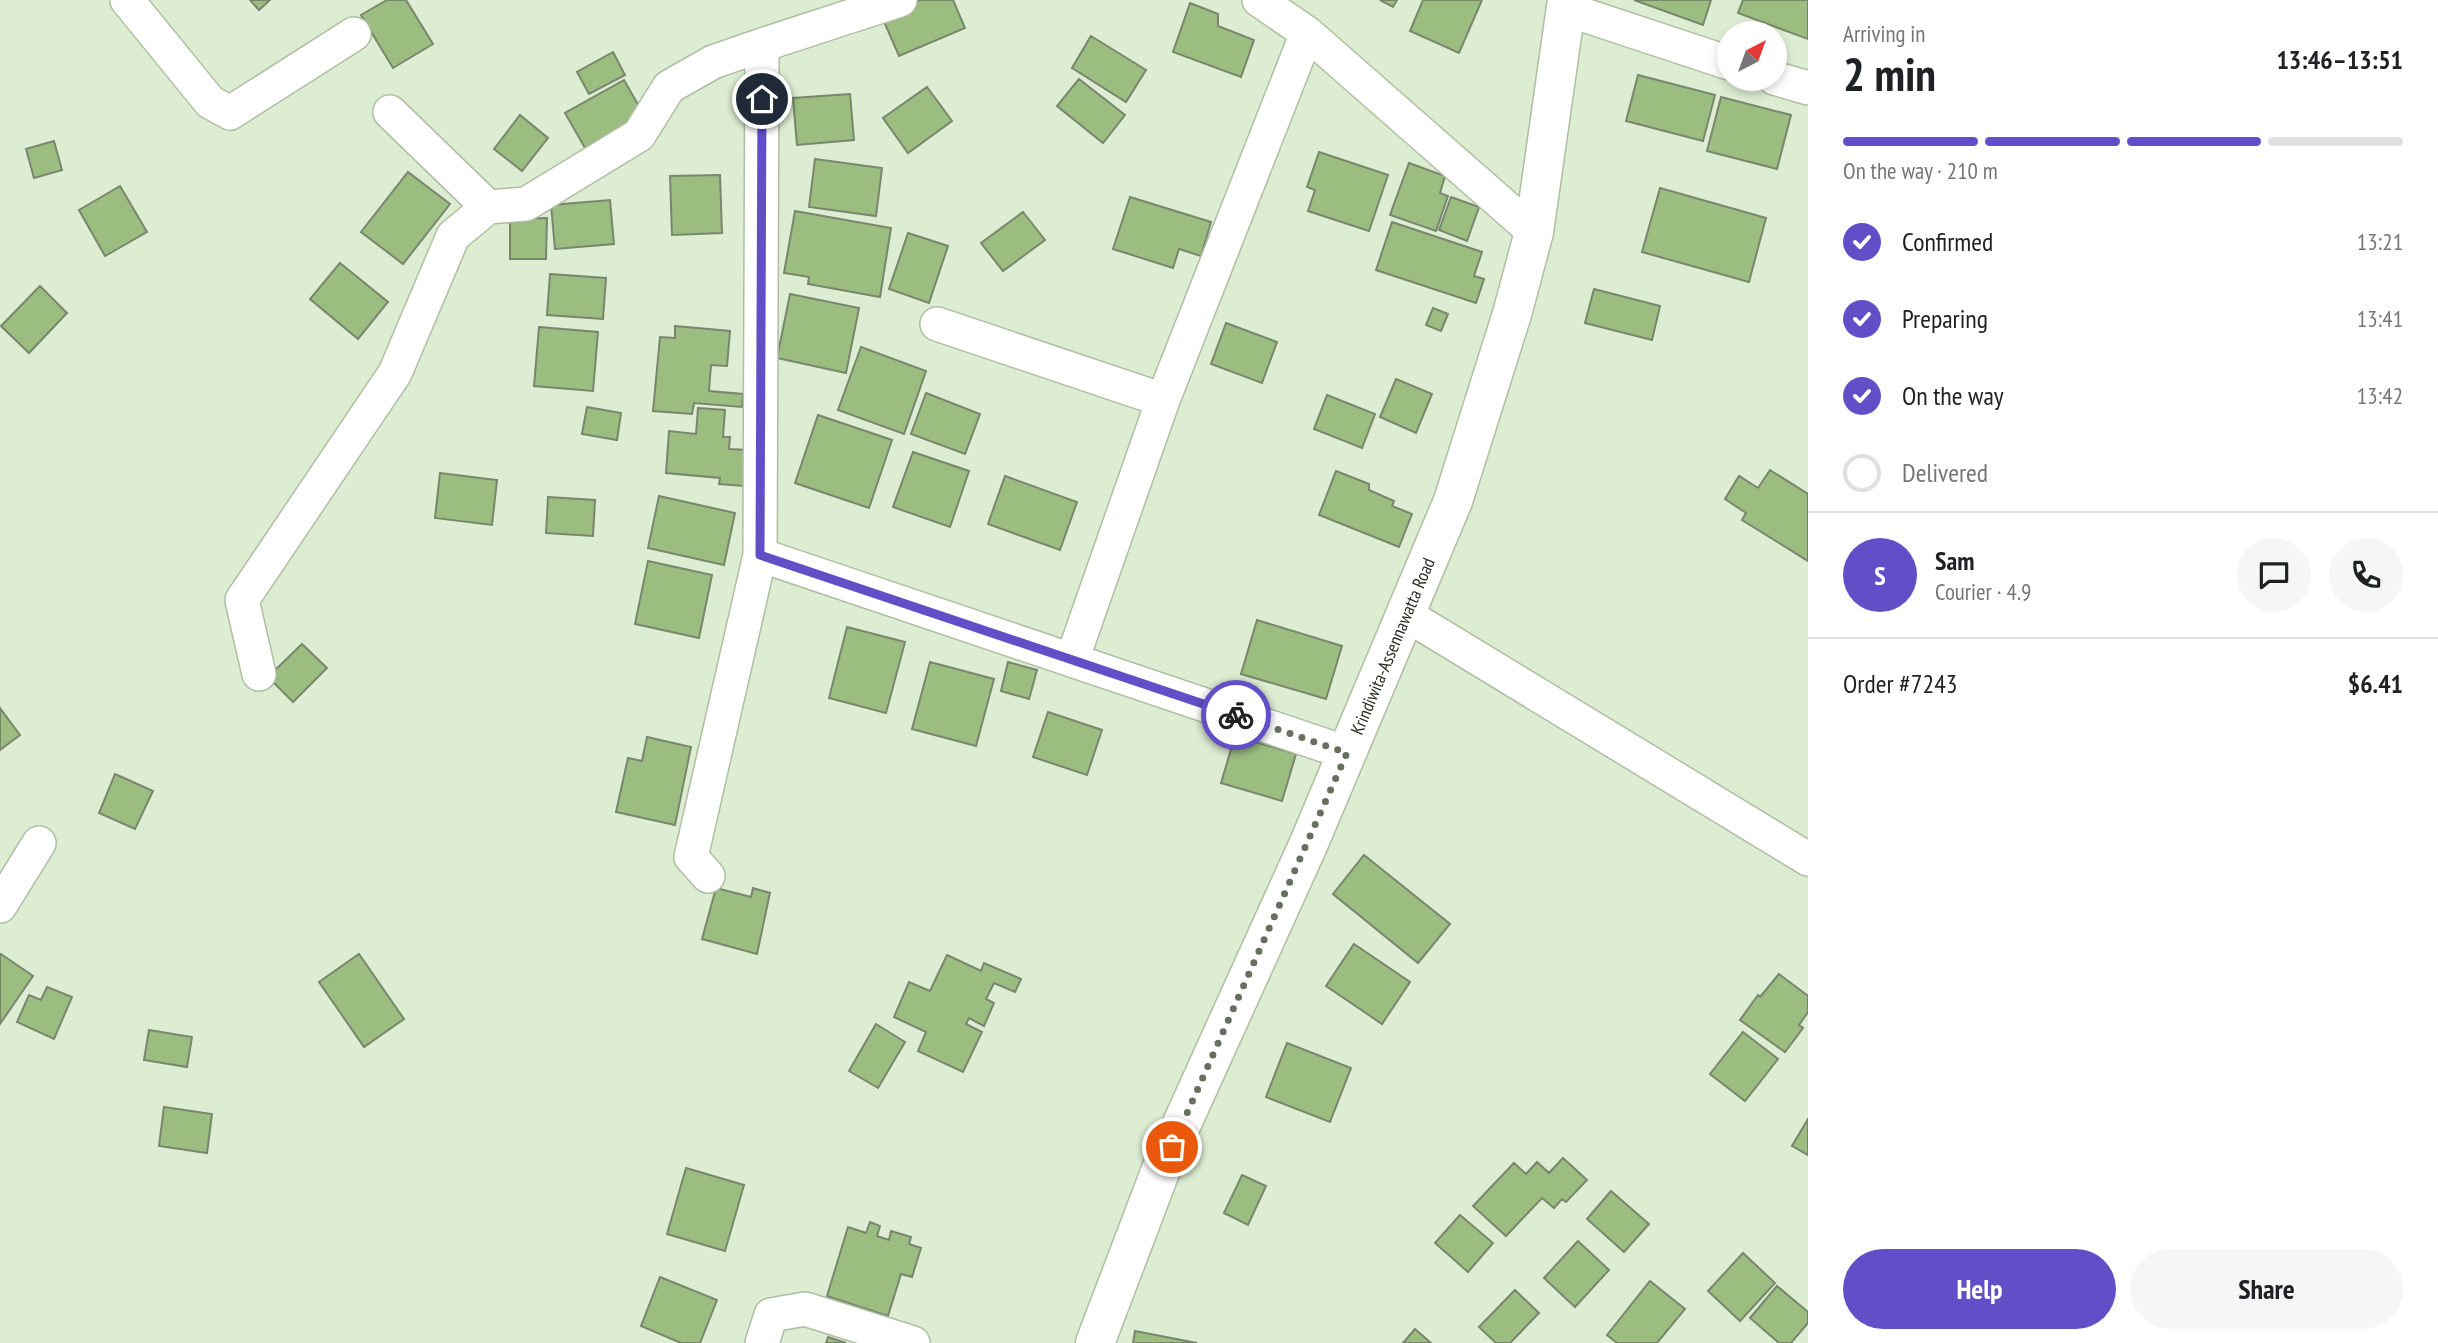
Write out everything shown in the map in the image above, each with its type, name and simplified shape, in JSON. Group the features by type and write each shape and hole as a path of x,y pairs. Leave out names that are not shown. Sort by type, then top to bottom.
{"main road":[{"name":"Krindiwita-Assennawatta Road","path":"1095,1343 1160,1172 1347,753 1453,501 1512,314 1534,232 1567,4"}],"street":[{"path":"127,0 210,102 230,113 354,34"},
{"path":"259,674 242,600 395,373 453,236 488,207 526,204 639,135 669,87 713,62 900,0"},
{"path":"1259,0 1307,33 1534,232"},
{"path":"1567,4 1717,59"},
{"path":"1072,660 1163,400 1307,33"},
{"path":"708,876 691,857 760,555 762,45"},
{"path":"1787,82 1808,88"},
{"path":"390,112 488,207"},
{"path":"937,324 1163,400"},
{"path":"760,555 1347,753"},
{"path":"1405,614 1808,859"},
{"path":"0,906 39,843"},
{"path":"762,1343 771,1315 806,1309 914,1343"}],"building":[{"path":"250,0 270,0 259,10"},
{"path":"387,0 406,0 433,44 393,68 361,15"},
{"path":"920,0 953,0 965,28 899,56 882,17"},
{"path":"1380,0 1397,0 1393,7"},
{"path":"1423,0 1482,0 1459,53 1410,31"},
{"path":"1634,0 1711,0 1703,25"},
{"path":"1743,0 1808,0 1808,39 1787,31 1787,21 1760,21 1738,13"},
{"path":"1190,3 1218,14 1218,26 1254,40 1241,77 1173,52"},
{"path":"1091,36 1146,70 1126,102 1072,68"},
{"path":"613,52 625,75 589,94 577,72"},
{"path":"1638,75 1715,95 1703,141 1626,121"},
{"path":"1079,79 1125,115 1103,143 1057,106"},
{"path":"624,80 644,115 585,148 565,113"},
{"path":"927,87 952,121 908,153 883,118"},
{"path":"850,94 854,140 797,145 793,98"},
{"path":"1721,97 1791,115 1777,169 1707,151"},
{"path":"520,115 548,138 522,171 494,149"},
{"path":"54,141 62,170 34,178 26,149"},
{"path":"1319,152 1388,175 1369,231 1308,211 1315,190 1307,187"},
{"path":"815,159 882,168 876,216 809,207"},
{"path":"1409,163 1445,176 1440,193 1448,196 1436,231 1390,215"},
{"path":"408,172 450,204 403,264 361,232"},
{"path":"720,175 722,233 672,235 670,176"},
{"path":"120,186 147,232 105,256 79,210"},
{"path":"1660,188 1766,218 1749,282 1642,252"},
{"path":"1130,197 1211,222 1201,256 1179,249 1173,268 1113,249"},
{"path":"1451,197 1479,207 1467,241 1439,230"},
{"path":"610,200 614,244 555,249 551,205"},
{"path":"795,211 891,228 880,297 808,284 809,277 784,273"},
{"path":"1023,212 1045,240 1003,271 981,243"},
{"path":"547,218 546,259 510,259 510,219"},
{"path":"1392,222 1482,252 1474,276 1484,279 1476,303 1376,270"},
{"path":"908,233 948,246 929,303 889,289"},
{"path":"340,263 388,302 358,339 310,299"},
{"path":"550,274 606,278 603,319 547,315"},
{"path":"40,286 67,313 29,353 1,326"},
{"path":"1594,289 1660,306 1652,340 1585,323"},
{"path":"790,294 859,308 846,373 777,358"},
{"path":"1433,308 1448,314 1441,331 1426,325"},
{"path":"1226,323 1277,342 1262,383 1211,364"},
{"path":"675,326 730,331 727,366 711,365 709,391 743,394 742,407 694,403 692,414 653,411 660,337 675,338"},
{"path":"539,327 598,332 593,391 534,386"},
{"path":"861,347 926,371 904,434 838,410"},
{"path":"1396,379 1432,394 1416,433 1380,417"},
{"path":"926,393 980,414 965,454 911,434"},
{"path":"1327,395 1375,414 1362,448 1314,429"},
{"path":"587,407 621,413 617,440 582,434"},
{"path":"698,408 725,410 723,437 730,437 729,449 748,450 744,486 719,484 720,478 666,473 669,431 696,434"},
{"path":"818,415 892,440 869,508 795,483"},
{"path":"913,452 969,471 950,527 893,507"},
{"path":"1770,470 1808,494 1808,561 1742,520 1746,513 1725,499 1739,476 1758,488"},
{"path":"1336,471 1369,484 1369,490 1394,501 1392,506 1412,514 1399,547 1319,515"},
{"path":"440,473 497,480 492,525 435,518"},
{"path":"1005,476 1077,502 1060,550 988,524"},
{"path":"659,496 735,513 724,565 648,548"},
{"path":"548,497 595,500 593,536 546,533"},
{"path":"648,561 712,575 699,638 635,624"},
{"path":"1257,620 1342,646 1326,699 1241,674"},
{"path":"847,627 905,642 886,713 829,698"},
{"path":"302,644 327,668 293,702 268,677"},
{"path":"930,662 994,679 976,746 912,729"},
{"path":"1008,662 1037,670 1029,699 1001,691"},
{"path":"0,708 20,735 0,750"},
{"path":"1048,712 1102,730 1087,775 1033,757"},
{"path":"1235,736 1296,754 1282,801 1221,783"},
{"path":"647,737 691,747 675,825 616,812 628,758 642,761"},
{"path":"115,774 153,791 135,829 99,813"},
{"path":"1364,855 1450,924 1418,963 1333,894"},
{"path":"716,888 751,897 753,888 770,893 757,954 702,939"},
{"path":"1354,944 1410,982 1382,1024 1326,986"},
{"path":"359,954 404,1019 364,1047 319,982"},
{"path":"0,955 33,976 0,1024"},
{"path":"947,955 981,971 984,963 1021,979 1015,992 994,983 986,999 994,1003 984,1026 969,1018 966,1024 982,1032 963,1072 918,1051 926,1032 894,1017 909,982 930,991"},
{"path":"1779,974 1808,996 1808,1012 1799,1025 1803,1028 1785,1052 1740,1020 1758,995 1760,997"},
{"path":"47,987 72,997 54,1039 17,1022 29,995 41,1000"},
{"path":"876,1024 905,1042 878,1088 849,1071"},
{"path":"149,1030 192,1037 187,1067 144,1060"},
{"path":"1743,1032 1778,1059 1745,1101 1710,1074"},
{"path":"1287,1043 1351,1068 1330,1122 1266,1097"},
{"path":"164,1107 212,1114 207,1153 159,1146"},
{"path":"1808,1119 1808,1155 1792,1146"},
{"path":"1563,1158 1587,1180 1566,1202 1562,1199 1554,1208 1542,1198 1506,1236 1473,1206 1514,1163 1526,1174 1537,1162 1549,1173"},
{"path":"686,1168 744,1185 725,1251 667,1234"},
{"path":"1242,1175 1266,1186 1248,1225 1224,1213"},
{"path":"1611,1191 1649,1224 1624,1252 1587,1219"},
{"path":"1460,1215 1493,1243 1468,1272 1435,1243"},
{"path":"870,1222 880,1226 877,1236 889,1240 891,1231 911,1237 909,1244 921,1248 912,1277 901,1274 888,1316 827,1296 848,1227 866,1233"},
{"path":"1578,1241 1609,1270 1575,1307 1544,1278"},
{"path":"1743,1253 1775,1283 1740,1321 1708,1291"},
{"path":"660,1277 717,1300 700,1343 681,1343 641,1326"},
{"path":"1650,1281 1685,1309 1657,1343 1617,1343 1607,1335"},
{"path":"1777,1286 1808,1312 1808,1323 1791,1343 1779,1343 1750,1318"},
{"path":"1515,1290 1539,1313 1510,1343 1496,1343 1479,1327"},
{"path":"1415,1329 1431,1343 1403,1343"},
{"path":"1135,1331 1197,1343 1133,1343"},
{"path":"828,1337 846,1343 826,1343"}],"way so far":[{"path":"1172,1147 1347,753 1236,715"}],"route":[{"path":"762,99 760,555 1236,715"}]}
